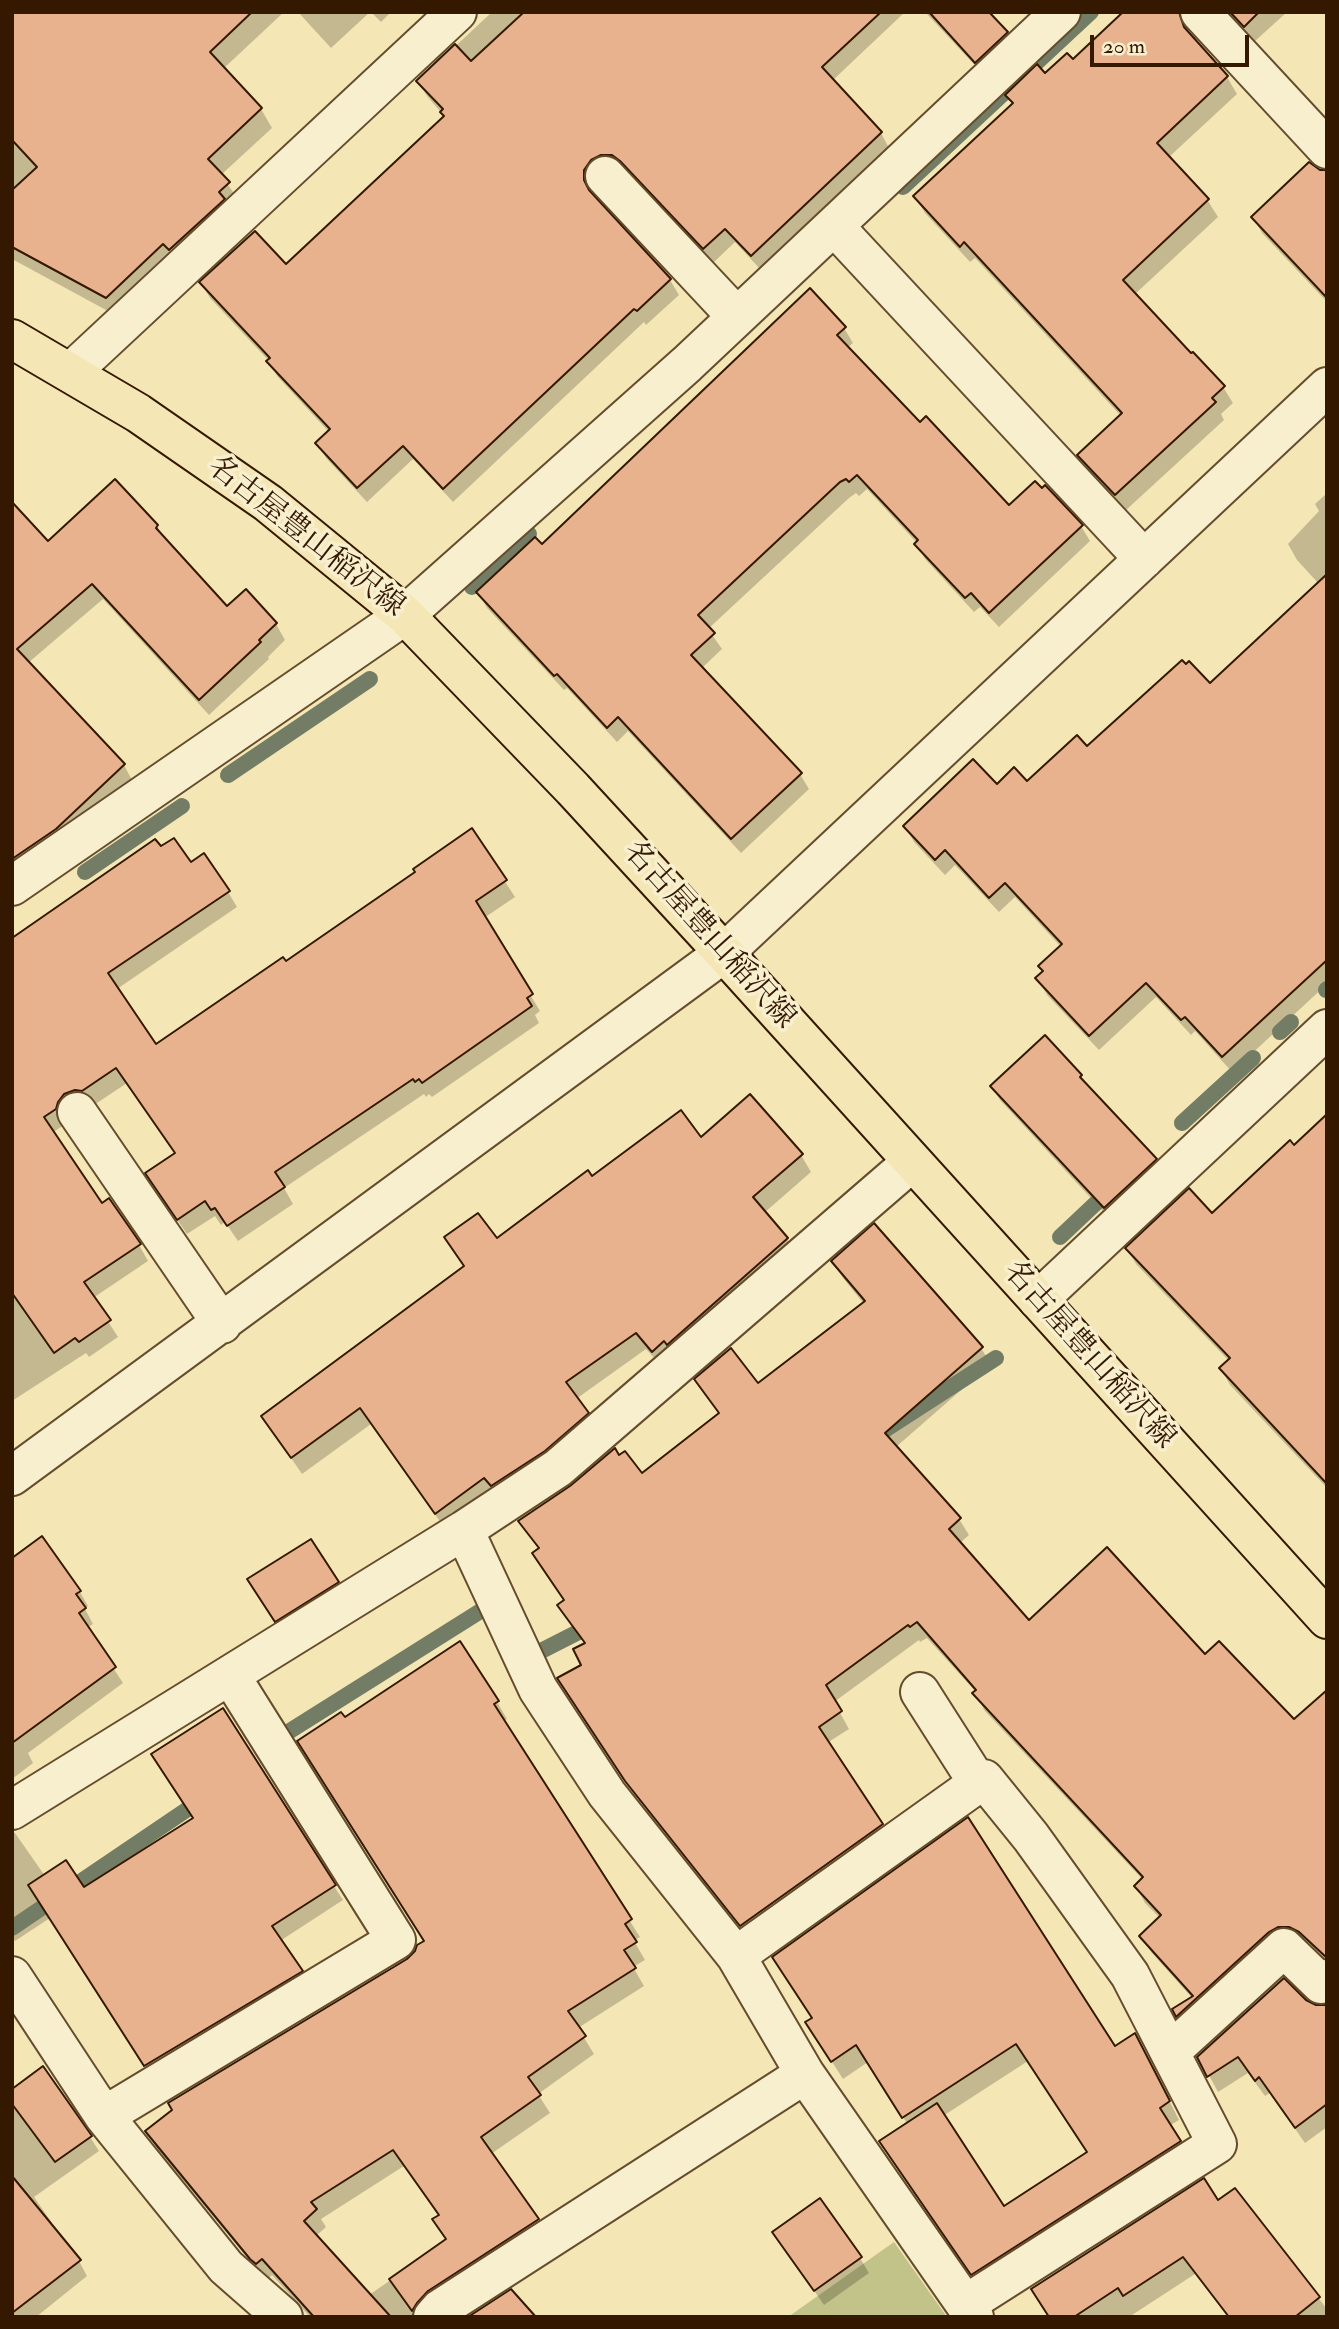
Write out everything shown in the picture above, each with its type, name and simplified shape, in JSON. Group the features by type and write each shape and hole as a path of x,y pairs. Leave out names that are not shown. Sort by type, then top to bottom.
{"main road":[{"name":"名古屋豊山稲沢線","path":"12,339 138,412 268,503 405,615 573,789 1038,1300 1321,1601"}],"street":[{"path":"71,372 457,12"},
{"path":"12,886 405,615 737,317 1061,12"},
{"path":"1200,12 1327,149"},
{"path":"605,176 737,317"},
{"path":"834,226 1144,559"},
{"path":"12,1476 724,953 1327,387"},
{"path":"1038,1300 1327,1029"},
{"path":"77,1112 222,1324"},
{"path":"12,1810 464,1530 558,1468 912,1161"},
{"path":"464,1530 538,1689 607,1794 736,1956 805,2074 970,2310 1217,2144 1130,1975 1031,1837 984,1779 736,1956"},
{"path":"104,2116 396,1940 230,1675"},
{"path":"920,1692 978,1783"},
{"path":"1170,2052 1284,1948 1321,1984 1327,1979"},
{"path":"12,1976 104,2116 226,2267 283,2317"},
{"path":"433,2317 440,2309 805,2074"}],"green space":[{"path":"894,2242 947,2317 788,2317"}],"building":[{"path":"12,12 252,12 210,52 262,108 208,159 230,182 219,192 225,199 169,250 163,244 106,298 12,247 12,190 37,167 12,140"},
{"path":"524,12 881,12 822,67 882,132 751,256 725,229 703,249 620,161 612,155 601,155 591,160 584,170 584,180 589,190 671,279 637,311 634,309 443,489 403,446 357,488 315,443 330,429 266,361 270,358 199,282 255,231 286,264 444,116 440,112 443,109 416,81 455,44 471,61"},
{"path":"929,12 989,12 1008,32 975,63"},
{"path":"1123,12 1179,12 1184,27 1228,76 1157,143 1209,199 1123,280 1225,386 1212,398 1216,402 1115,495 1077,455 1122,413 964,242 960,247 913,196 1013,103 1005,95 1037,64 1045,73 1067,53 1073,59"},
{"path":"1230,12 1259,12 1244,27"},
{"path":"1309,162 1320,170 1327,170 1327,298 1251,217"},
{"path":"810,288 846,327 837,335 920,422 926,416 1009,505 1035,481 1042,488 1045,485 1083,525 989,613 971,593 965,598 914,544 918,540 857,475 849,482 846,479 840,482 698,615 715,633 691,655 802,773 731,839 618,717 607,728 476,592 535,537 542,544"},
{"path":"115,479 227,606 246,589 277,623 259,640 261,642 199,700 92,584 17,649 125,764 56,829 12,859 12,502 48,541"},
{"path":"1327,574 1327,960 1222,1057 1185,1017 1181,1020 1146,983 1089,1036 1035,978 1043,971 1038,966 1062,944 1005,883 989,898 945,850 935,860 903,826 973,759 997,784 1014,767 1027,781 1077,735 1087,746 1182,660 1186,664 1189,661 1210,683"},
{"path":"472,828 507,880 476,901 533,994 527,998 532,1006 422,1083 419,1079 415,1082 413,1079 275,1172 285,1187 227,1226 215,1208 211,1210 205,1201 177,1220 145,1173 175,1153 116,1068 82,1091 75,1090 64,1094 56,1109 44,1117 102,1203 109,1198 141,1244 84,1282 111,1320 79,1342 75,1338 54,1353 12,1293 12,938 155,839 161,846 174,838 191,862 204,853 230,891 108,973 156,1044 283,957 286,961 415,872 413,869"},
{"path":"1045,1035 1082,1075 1080,1077 1157,1159 1104,1208 990,1086"},
{"path":"750,1094 803,1154 753,1197 788,1238 667,1345 664,1341 652,1352 636,1333 566,1382 589,1413 545,1451 491,1486 484,1478 435,1514 360,1408 291,1458 261,1416 464,1266 444,1237 478,1213 497,1238 588,1170 592,1176 681,1110 701,1137"},
{"path":"1327,1114 1327,1484 1219,1368 1230,1358 1125,1248 1189,1188 1212,1213 1290,1140 1294,1145"},
{"path":"874,1223 983,1347 885,1433 961,1518 949,1529 1029,1620 1107,1547 1205,1654 1219,1641 1294,1719 1327,1690 1327,1958 1299,1932 1289,1927 1278,1927 1269,1932 1176,2017 1172,2009 1193,1996 1139,1936 1161,1915 1134,1886 1143,1877 972,1693 976,1690 917,1622 910,1627 908,1625 826,1685 842,1711 819,1727 883,1824 740,1926 625,1781 557,1678 581,1665 573,1649 585,1643 557,1605 564,1600 532,1553 539,1548 518,1521 570,1486 615,1448 619,1455 625,1451 642,1473 719,1413 694,1379 731,1348 758,1383 865,1301 831,1261"},
{"path":"42,1536 81,1591 76,1594 86,1608 79,1613 116,1667 12,1743 12,1558"},
{"path":"311,1539 339,1582 275,1622 247,1579"},
{"path":"460,1641 499,1701 494,1704 632,1919 625,1924 637,1942 624,1950 636,1968 568,2011 586,2036 528,2077 541,2095 481,2137 539,2219 428,2291 412,2311 389,2279 446,2239 432,2219 439,2215 393,2150 311,2202 317,2209 304,2221 391,2317 314,2317 262,2259 256,2264 250,2259 145,2131 172,2110 168,2103 407,1959 417,1945 424,1941 297,1741 341,1712 345,1717"},
{"path":"223,1708 336,1885 272,1926 303,1971 144,2066 28,1885 66,1860 84,1887 193,1818 151,1754"},
{"path":"968,1817 1115,2046 1135,2033 1170,2101 1160,2108 1181,2141 971,2275 879,2141 937,2103 1004,2206 1087,2152 1016,2044 902,2118 856,2045 831,2062 805,2022 812,2018 772,1957"},
{"path":"1284,1978 1306,2000 1316,2005 1327,2005 1327,2104 1295,2128 1259,2077 1255,2081 1238,2057 1207,2077 1197,2057"},
{"path":"43,2066 92,2136 55,2162 12,2104 12,2089"},
{"path":"12,2176 81,2260 12,2313"},
{"path":"1204,2178 1218,2200 1235,2188 1320,2297 1295,2317 1229,2317 1183,2257 1123,2296 1118,2288 1074,2317 1049,2317 1031,2289"},
{"path":"820,2198 862,2257 814,2291 772,2232"},
{"path":"511,2289 536,2317 468,2317"}],"waterway":[{"path":"903,187 1091,12"},
{"path":"472,587 529,534"},
{"path":"228,775 370,679"},
{"path":"85,872 182,806"},
{"path":"1280,1032 1291,1022"},
{"path":"1182,1123 1253,1058"},
{"path":"1060,1237 1112,1188"},
{"path":"880,1433 996,1358"},
{"path":"285,1734 479,1612"},
{"path":"543,1650 596,1623"},
{"path":"12,1928 204,1798"}]}
